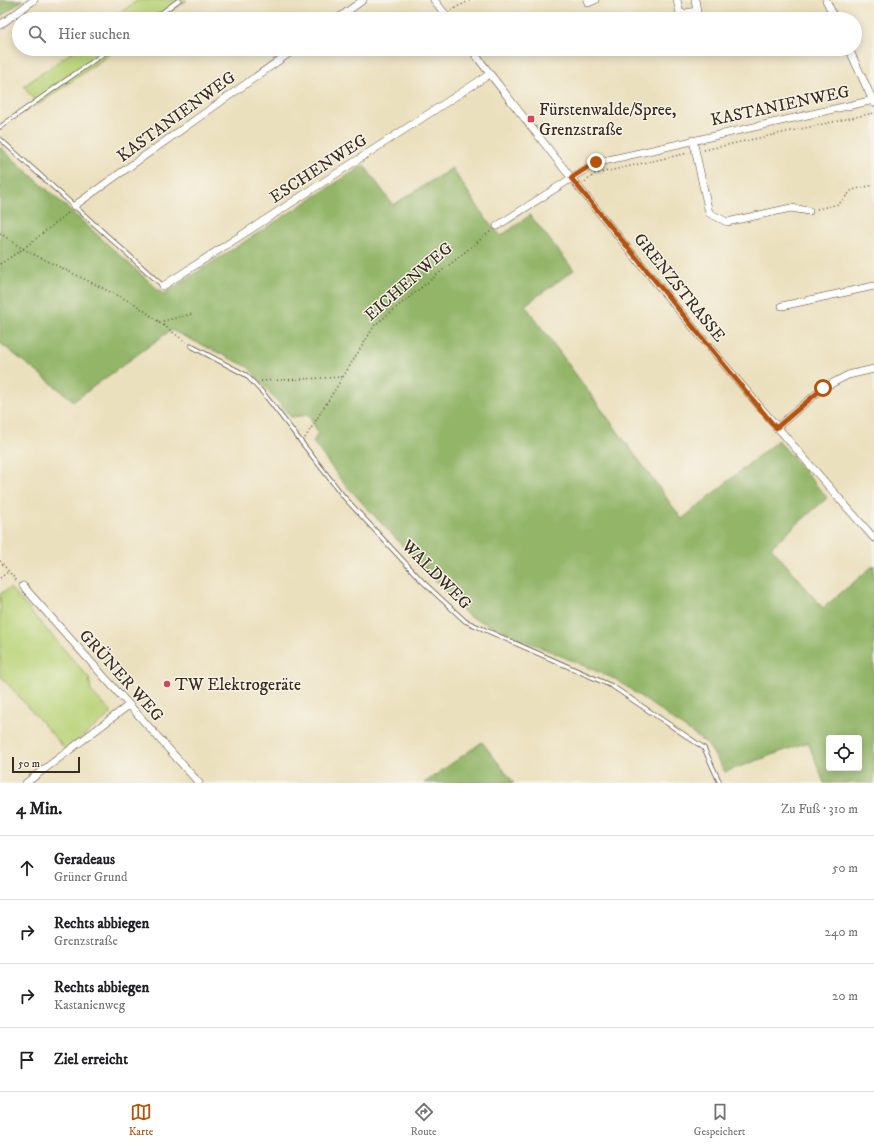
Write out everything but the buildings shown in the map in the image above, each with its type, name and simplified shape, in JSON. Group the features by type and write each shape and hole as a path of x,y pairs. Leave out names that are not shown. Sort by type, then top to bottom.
{"street":[{"path":"18,12 34,0"},
{"path":"347,12 363,0"},
{"path":"434,0 443,12"},
{"path":"587,0 588,3 595,0"},
{"path":"677,0 680,12"},
{"path":"691,12 697,11 695,0"},
{"path":"826,0 832,12"},
{"path":"0,25 12,16"},
{"name":"KASTANIENWEG","path":"75,207 285,56"},
{"name":"GRENZSTRASSE","path":"477,56 571,178 776,428 874,538"},
{"path":"852,56 874,101"},
{"name":"ESCHENWEG","path":"163,286 490,74"},
{"name":"KASTANIENWEG","path":"571,178 596,162 874,101"},
{"name":"KASTANIENWEG","path":"693,140 708,213 722,221 727,222 791,208 809,211"},
{"path":"497,226 571,178"},
{"path":"782,306 874,286"},
{"path":"776,428 823,388 848,375 874,369"},
{"name":"GRÜNER WEG","path":"23,586 199,783"},
{"path":"26,783 129,705"}],"lane":[{"path":"162,12 179,0"},
{"path":"0,127 100,56"},
{"path":"0,139 163,286"},
{"name":"WALDWEG","path":"191,346 246,375 264,394 344,497 422,581 465,621 612,686 704,748 720,783"}],"path":[{"path":"452,12 471,0"},
{"path":"579,187 595,174 874,113"},
{"path":"809,211 838,204 852,190 874,185"},
{"path":"0,264 23,249 75,207"},
{"name":"EICHENWEG","path":"302,444 375,325 497,226"},
{"path":"0,233 23,249 135,304 191,346"},
{"path":"159,322 192,314"},
{"path":"252,382 343,377"},
{"path":"0,561 23,586"},
{"path":"0,578 9,571"}],"green space":[{"path":"0,0 23,0 0,17"},
{"path":"138,0 187,0 170,12 121,12"},
{"path":"66,56 107,56 38,105 24,86"},
{"path":"0,147 163,294 364,165 393,205 452,168 486,219 501,236 530,215 574,270 525,305 682,519 778,440 827,498 771,547 823,608 874,565 874,783 824,783 808,742 725,772 707,744 617,680 468,616 341,480 313,442 318,433 309,415 291,417 248,367 171,330 74,401 0,343"},
{"path":"10,588 89,678 91,691 112,713 66,750 0,675 0,594"},
{"path":"482,742 514,783 424,783"}],"place":[{"name":"Fürstenwalde/Spree, Grenzstraße","path":"531,119"},
{"name":"TW Elektrogeräte","path":"167,684"}],"route":[{"path":"596,162 571,178 776,428 823,388"}]}
